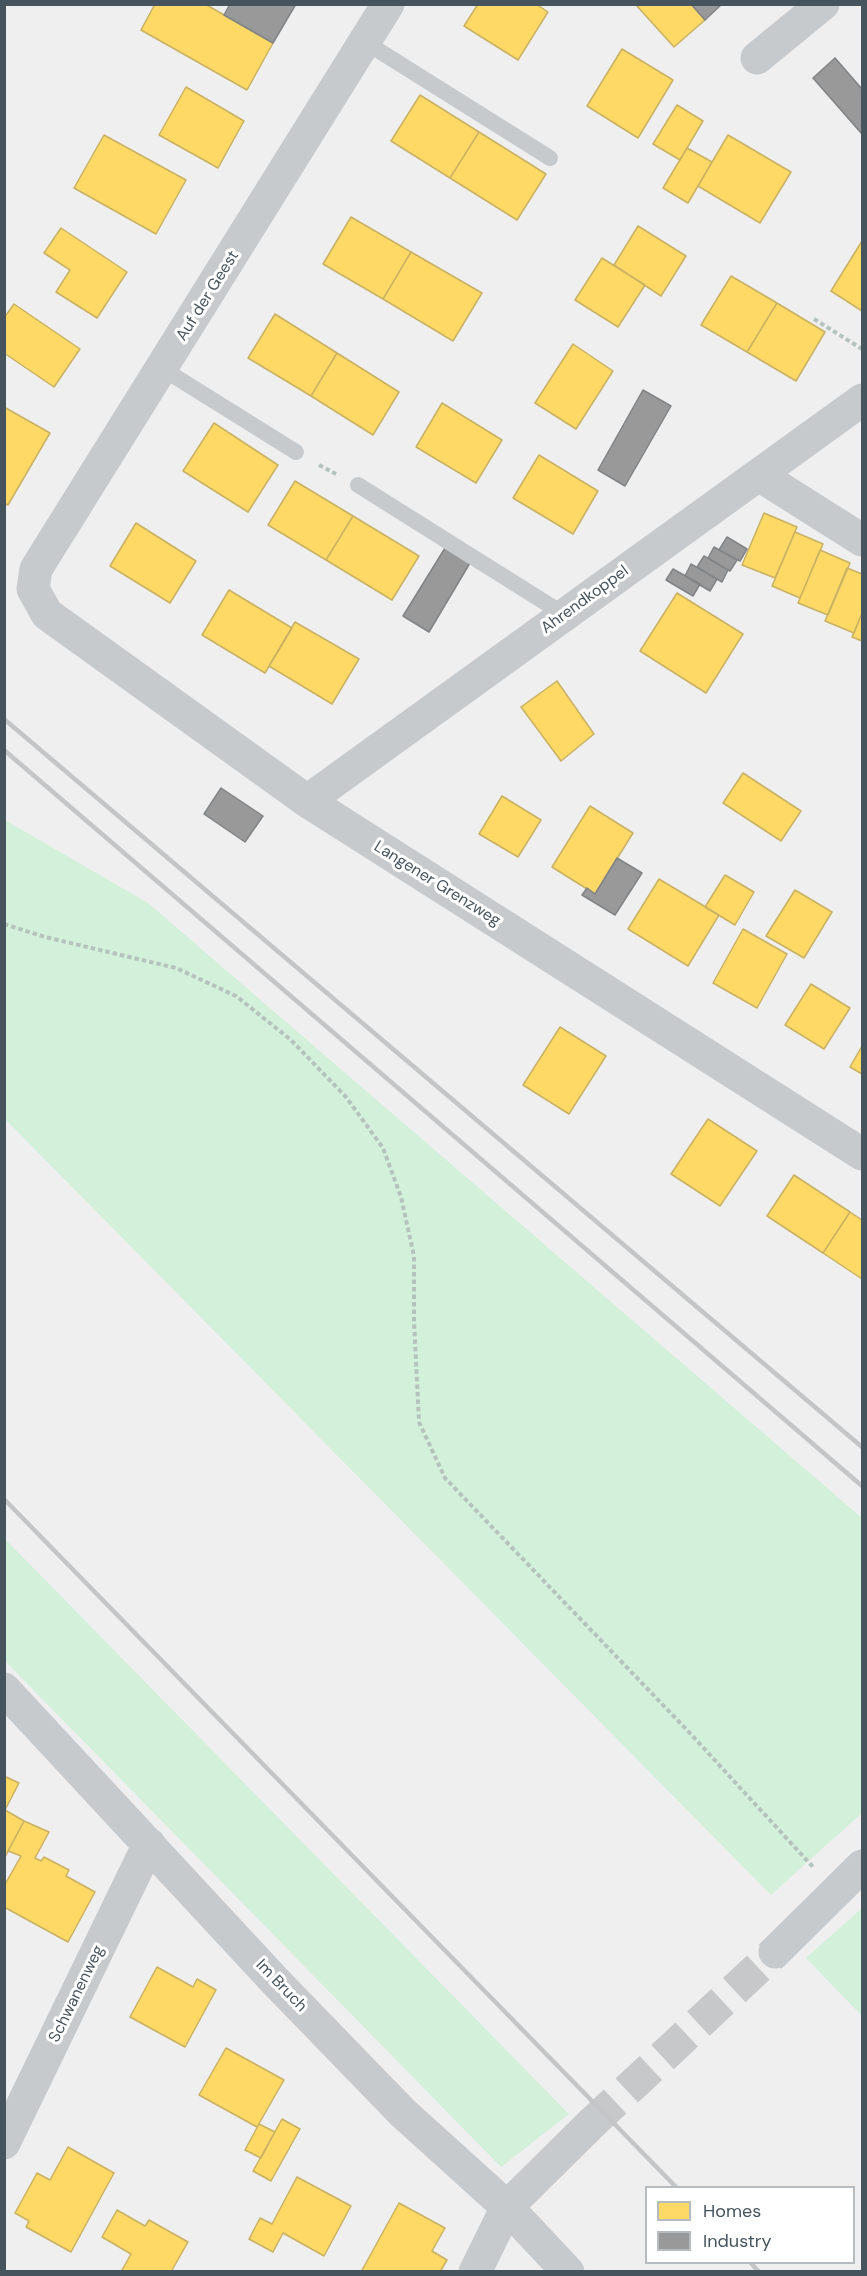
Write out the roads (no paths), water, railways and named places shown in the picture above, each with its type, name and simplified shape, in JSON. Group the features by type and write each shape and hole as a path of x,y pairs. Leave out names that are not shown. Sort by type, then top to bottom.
{"street":[{"name":"Auf der Geest","path":"33,589 36,569 163,369 388,4"},
{"path":"757,58 823,4"},
{"name":"Ahrendkoppel","path":"307,801 862,400"},
{"path":"759,475 862,540"},
{"name":"Langener Grenzweg","path":"33,589 47,614 307,801 862,1154"},
{"name":"Im Bruch","path":"4,1689 275,1981 403,2113 507,2207 568,2271"},
{"name":"Schwanenweg","path":"4,2143 149,1844"},
{"path":"775,1952 862,1866"},
{"path":"475,2271 507,2207 591,2124"}],"lane":[{"path":"365,42 550,158"},
{"path":"163,369 296,452"},
{"path":"358,485 565,615"}],"tunnel":[{"path":"591,2124 775,1952"}],"railway":[{"path":"4,719 862,1447"},
{"path":"4,750 862,1486"},
{"path":"4,1499 675,2186"},
{"path":"752,2264 759,2272"}]}
